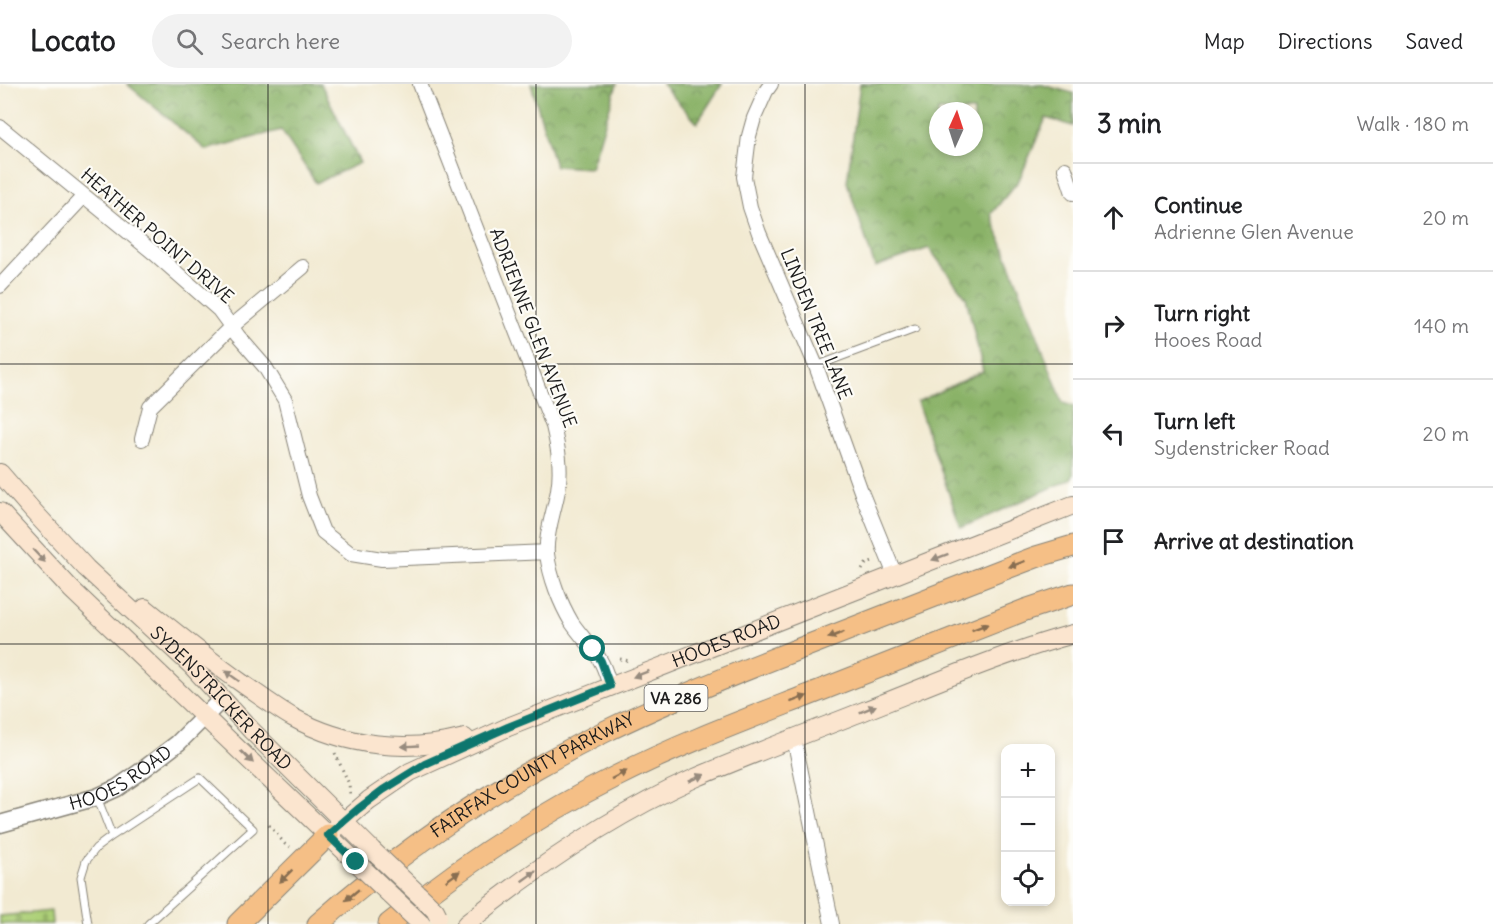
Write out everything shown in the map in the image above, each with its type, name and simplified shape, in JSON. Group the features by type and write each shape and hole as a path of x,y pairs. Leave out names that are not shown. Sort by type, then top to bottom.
{"highway":[{"name":"FAIRFAX COUNTY PARKWAY","path":"318,924 363,886 451,821 530,772 601,733 712,683 999,571 1073,546"},
{"name":"VA 286","path":"389,924 469,864 518,832 633,768 709,734 990,623 1073,594"},
{"path":"238,924 328,835"}],"main road":[{"name":"SYDENSTRICKER ROAD","path":"0,473 86,568 192,666 251,730 435,910 440,920"},
{"name":"HOOES ROAD","path":"328,835 383,790 433,760 610,686 1073,505"},
{"name":"SYDENSTRICKER ROAD","path":"0,513 71,589 421,924"},
{"path":"86,568 138,601 203,655 262,697 292,717 320,730 366,743 413,746 456,740 508,727"},
{"path":"466,924 526,878 572,848 620,818 694,779 980,665 1073,634"}],"street":[{"name":"ADRIENNE GLEN AVENUE","path":"420,84 554,426 560,474 547,552 553,580 563,607 601,661 610,686"},
{"name":"LINDEN TREE LANE","path":"771,84 754,118 746,154 744,177 750,207 816,366 862,494 895,575"},
{"name":"HEATHER POINT DRIVE","path":"0,127 154,253 219,310 265,367 285,400 309,496 323,532 351,554 382,559 547,552"},
{"path":"1065,169 1073,193"},
{"path":"0,286 84,196"},
{"path":"142,439 150,408 231,327 303,267"},
{"name":"HOOES ROAD","path":"0,824 97,797 117,788 178,743 222,699"},
{"path":"794,738 832,924"}],"lane":[{"path":"816,366 915,329"},
{"path":"88,924 81,877 86,861 96,848 112,836 200,778 253,829 148,924"},
{"path":"97,797 112,836"}],"path":[{"path":"334,751 349,784 350,796"},
{"path":"269,825 285,844 296,847"}],"green space":[{"path":"127,84 321,84 360,163 316,183 281,130 206,150"},
{"path":"531,84 617,84 591,168 555,166"},
{"path":"662,84 722,84 697,123"},
{"path":"860,84 1043,85 1073,93 1073,126 1046,118 1019,180 991,214 1063,403 1073,406 1073,475 1071,479 961,528 917,402 983,371 966,297 929,248 875,267 847,182"},
{"path":"51,911 52,924 0,924 0,916"}],"route":[{"path":"356,862 328,835 383,790 425,764 508,727 610,686 601,661 593,649"}]}
